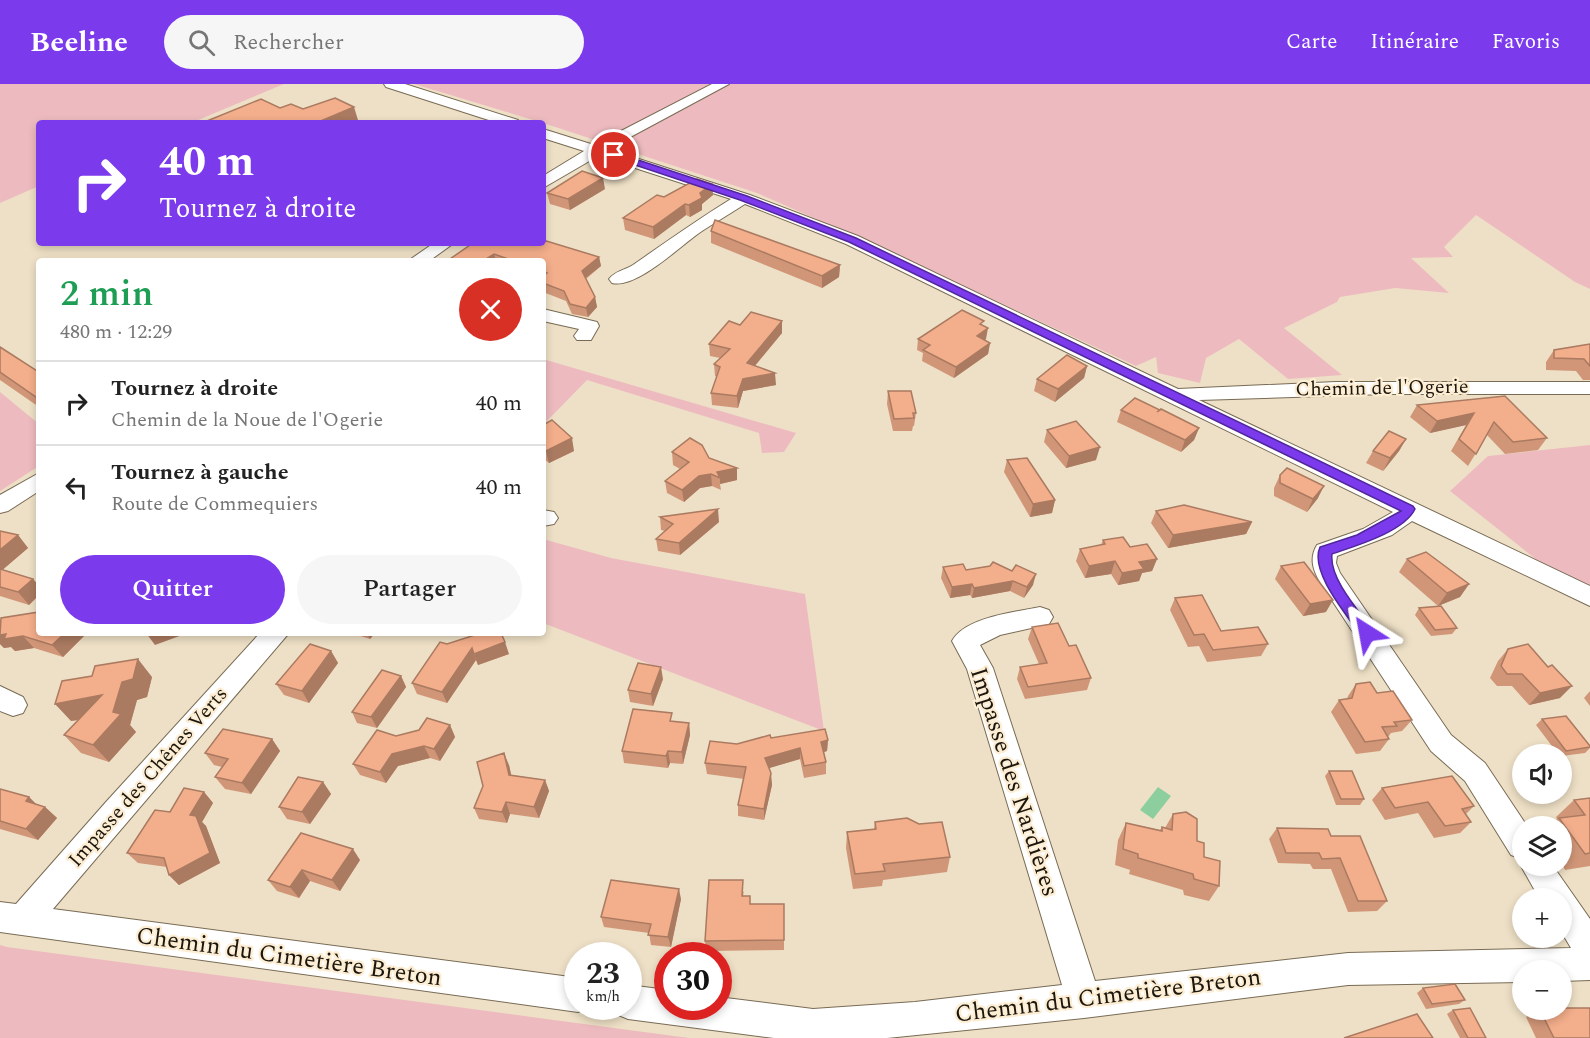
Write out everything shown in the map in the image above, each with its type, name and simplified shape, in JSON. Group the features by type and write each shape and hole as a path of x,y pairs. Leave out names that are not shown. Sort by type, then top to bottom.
{"street":[{"path":"391,84 504,120"},
{"path":"546,181 596,150 722,84"},
{"path":"546,134 744,198 852,240 1590,597"},
{"path":"618,279 636,271 695,228 744,198"},
{"path":"422,258 441,246"},
{"path":"546,316 590,326 584,336"},
{"name":"Chemin de l'Ogerie","path":"1176,397 1183,394 1279,389 1432,386 1590,388"},
{"path":"0,505 36,483"},
{"path":"1408,509 1405,517 1362,539 1325,551 1324,563 1329,576 1441,743 1475,772 1512,829"},
{"name":"Impasse des Nardières","path":"1040,617 994,626 965,641 980,668 1084,1001"},
{"name":"Impasse des Chênes Verts","path":"11,919 116,811 273,636"},
{"name":"Chemin du Cimetière Breton","path":"11,919 564,993"},
{"path":"1572,920 1590,948"},
{"name":"Chemin du Cimetière Breton","path":"642,1004 813,1026 915,1019 1084,1001 1348,969 1590,964"}],"shaded area":[{"path":"0,84 284,84 198,120 36,120 36,187 0,203"},
{"path":"414,84 1590,84 1590,289 1575,282 1476,215 1444,247 1453,257 1411,258 1449,293 1395,288 1340,297 1337,302 1284,328 1342,375 1288,379 1239,339 1206,358 1200,383 1158,373 1156,357 1136,366 757,193 546,124 546,120 533,120"},
{"path":"546,360 796,433 784,452 762,453 759,433 587,380 546,422"},
{"path":"0,392 36,422 36,468 0,491"},
{"path":"1590,445 1590,585 1552,572 1450,491 1488,456"},
{"path":"546,540 611,558 805,594 824,731 546,624"},
{"path":"1158,787 1171,796 1153,819 1140,810"},
{"path":"0,945 7,947 689,1038 0,1038"}],"building":[{"path":"335,98 354,107 323,120 209,120 261,99 280,108 291,104 303,109"},
{"path":"582,171 603,178 568,199 547,193"},
{"path":"697,179 712,184 700,193 702,198 689,205 685,204 653,227 623,218 657,195 664,197"},
{"path":"715,220 840,265 822,276 711,231"},
{"path":"546,241 599,257 582,271 595,297 586,308 570,304 564,291 546,284 546,258 505,258 494,254 488,258 451,258 469,246 546,246"},
{"path":"962,310 984,321 980,324 988,328 977,336 990,343 956,367 923,350 930,345 918,339"},
{"path":"751,312 782,321 747,363 775,373 743,379 737,396 711,393 720,367 714,364 730,349 709,344 729,321 740,325"},
{"path":"1590,344 1590,366 1584,359 1554,358 1554,350"},
{"path":"0,347 36,370 36,397 0,372"},
{"path":"1067,355 1087,366 1058,389 1037,379"},
{"path":"888,391 911,391 916,413 913,413 914,418 894,419"},
{"path":"1505,396 1547,438 1513,442 1494,422 1476,454 1459,439 1474,413 1437,421 1417,405"},
{"path":"1135,398 1199,428 1185,440 1121,410"},
{"path":"552,420 572,438 546,451 546,423"},
{"path":"1076,421 1100,447 1069,456 1047,430"},
{"path":"1389,431 1406,439 1390,458 1373,451"},
{"path":"690,438 702,445 709,458 737,468 717,472 720,478 711,474 699,476 682,490 665,481 689,462 672,452"},
{"path":"1027,458 1055,500 1033,504 1007,460"},
{"path":"1287,468 1324,486 1313,499 1280,483 1280,475"},
{"path":"1184,505 1252,522 1173,535 1156,511"},
{"path":"718,509 679,543 656,539 673,524 660,517"},
{"path":"0,531 18,535 0,550"},
{"path":"1123,537 1130,547 1147,544 1157,559 1139,562 1144,569 1122,573 1115,561 1089,566 1080,549 1105,544 1103,540"},
{"path":"1426,552 1469,584 1447,593 1407,559"},
{"path":"993,562 1012,571 1016,565 1036,574 1027,587 1013,581 974,588 972,584 952,587 943,567 963,564 966,570 990,566"},
{"path":"1304,562 1333,600 1310,604 1281,566"},
{"path":"0,569 33,579 18,592 0,587"},
{"path":"1202,595 1221,631 1258,627 1268,644 1213,650 1204,634 1194,635 1175,598"},
{"path":"1441,606 1457,628 1435,630 1419,608"},
{"path":"36,612 36,636 62,636 52,645 23,636 4,639 6,634 0,635 1,618"},
{"path":"1058,623 1069,646 1076,645 1091,678 1028,687 1020,667 1047,663 1032,627"},
{"path":"472,636 502,636 505,642 474,654 472,648 442,692 412,683 440,642 447,644"},
{"path":"310,644 331,651 302,691 276,684"},
{"path":"1528,644 1548,667 1552,665 1572,686 1540,693 1522,674 1507,674 1501,666 1508,649"},
{"path":"138,659 133,679 122,682 113,712 121,714 93,745 64,735 102,695 55,704 62,681 92,676 95,666"},
{"path":"638,663 661,667 651,694 628,690"},
{"path":"382,670 401,676 371,717 352,712"},
{"path":"1370,682 1377,693 1393,691 1412,720 1394,722 1397,726 1382,727 1389,739 1365,742 1339,700 1352,698 1356,684"},
{"path":"633,709 672,713 670,721 689,723 682,752 668,751 666,756 622,751"},
{"path":"1566,716 1590,747 1572,750 1572,744 1561,744 1542,719"},
{"path":"427,718 450,725 434,749 424,746 392,754 380,772 353,764 377,730 396,736 419,730"},
{"path":"223,729 272,739 242,783 215,777 228,759 205,753"},
{"path":"825,729 828,740 821,742 826,762 804,766 800,748 765,758 771,773 764,809 738,805 746,767 705,763 710,741 737,744 770,735 771,738"},
{"path":"504,753 509,775 545,780 534,807 506,802 502,812 474,808 483,786 477,762"},
{"path":"1329,771 1352,771 1364,799 1341,799"},
{"path":"1452,776 1474,806 1462,809 1471,822 1445,826 1428,802 1395,808 1382,788"},
{"path":"298,777 323,782 302,812 279,807"},
{"path":"184,788 204,792 190,815 196,816 210,853 169,875 164,858 127,853 155,810 170,812"},
{"path":"0,789 29,797 26,801 45,807 26,829 0,821"},
{"path":"1590,798 1590,853 1585,854 1572,836 1572,816 1585,815 1574,800"},
{"path":"1186,812 1197,819 1197,841 1204,843 1204,857 1220,861 1219,886 1194,879 1193,874 1138,858 1138,854 1123,849 1126,823 1162,831 1162,827 1172,830 1173,814"},
{"path":"907,818 919,824 942,822 950,857 883,864 885,871 855,874 847,832 876,829 875,822"},
{"path":"1277,828 1328,829 1331,836 1360,836 1387,901 1358,901 1340,858 1322,859 1319,853 1286,853"},
{"path":"301,833 353,849 332,880 302,870 290,887 268,880"},
{"path":"611,880 679,889 668,937 648,935 651,924 601,917"},
{"path":"709,880 743,880 742,896 750,896 750,904 784,904 784,940 705,941"},
{"path":"1455,984 1465,1000 1432,1004 1423,988"},
{"path":"1470,1008 1486,1038 1468,1038 1453,1010"},
{"path":"1572,1008 1590,1008 1590,1038 1554,1038 1545,1020 1572,1020"},
{"path":"1417,1014 1433,1038 1344,1038"}],"route":[{"path":"614,155 744,198 852,240 1408,509 1405,517 1362,539 1325,551 1324,563 1329,576 1367,633"}]}
